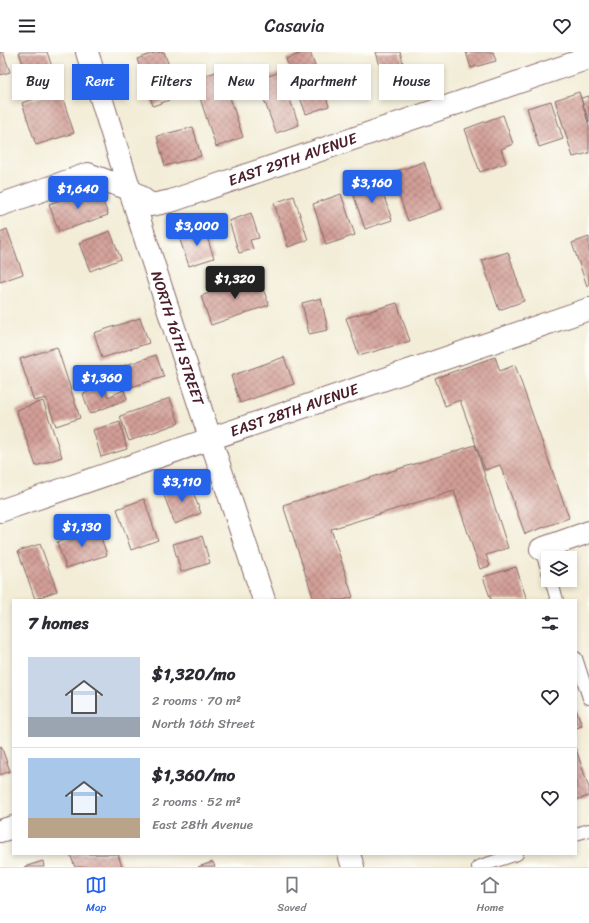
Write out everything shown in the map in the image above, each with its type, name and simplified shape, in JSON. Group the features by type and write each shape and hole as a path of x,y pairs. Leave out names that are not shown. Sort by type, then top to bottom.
{"street":[{"name":"NORTH 16TH STREET","path":"87,52 129,189 209,438 264,599"},
{"name":"EAST 29TH AVENUE","path":"0,205 88,174 129,189 151,205 170,201 589,58"},
{"name":"EAST 28TH AVENUE","path":"0,510 589,309"},
{"path":"541,549 589,532"},
{"path":"0,831 12,827"},
{"path":"349,855 353,867"}],"lane":[{"path":"553,587 557,599"},
{"path":"577,661 589,698"},
{"path":"577,834 589,830"},
{"path":"478,867 514,859"}],"building":[{"path":"0,52 3,52 10,72 0,75"},
{"path":"19,52 47,52 51,64 23,64"},
{"path":"157,52 164,52 168,64 139,64 137,59"},
{"path":"305,52 310,52 314,64 288,64 286,59"},
{"path":"376,52 400,52 403,64 379,64"},
{"path":"466,52 493,52 496,61 471,68"},
{"path":"214,73 214,100 231,100 243,137 216,147 201,100 206,100 206,76"},
{"path":"277,73 277,100 290,100 299,125 276,133 264,100 269,100 269,76"},
{"path":"579,92 589,126 589,153 573,157 555,100"},
{"path":"589,96 589,122 581,98"},
{"path":"31,100 63,100 74,133 36,145 22,103"},
{"path":"151,100 169,100 153,106"},
{"path":"301,100 327,100 329,106 306,114"},
{"path":"551,101 563,139 539,147 527,108"},
{"path":"503,115 513,144 501,149 506,163 480,172 465,129"},
{"path":"193,127 201,156 165,166 157,136"},
{"path":"424,162 441,209 408,221 391,173"},
{"path":"378,179 392,220 365,229 351,188"},
{"path":"98,187 108,215 59,232 49,204"},
{"path":"341,194 355,235 326,245 313,204"},
{"path":"294,196 308,240 288,247 274,203"},
{"path":"251,213 259,238 250,240 253,249 239,253 229,221"},
{"path":"204,228 214,258 189,266 179,237"},
{"path":"7,229 23,274 0,282 0,232"},
{"path":"110,231 121,259 90,271 79,243"},
{"path":"589,237 589,285 587,286 572,243"},
{"path":"508,252 524,301 499,310 482,260"},
{"path":"258,275 269,305 211,325 201,296"},
{"path":"321,298 328,330 309,334 302,303"},
{"path":"397,303 410,341 359,356 346,318"},
{"path":"140,318 149,343 102,358 94,333"},
{"path":"57,347 80,418 56,426 46,398 34,401 20,359"},
{"path":"156,355 164,377 121,390 114,369"},
{"path":"284,357 294,384 240,403 231,376"},
{"path":"495,357 500,371 515,365 569,518 525,534 500,465 485,470 460,400 445,406 435,378"},
{"path":"104,386 108,397 124,390 127,399 90,414 83,394"},
{"path":"170,398 179,423 129,441 120,416"},
{"path":"43,401 62,457 36,466 16,410"},
{"path":"120,422 127,449 101,457 93,430"},
{"path":"475,445 508,548 486,555 490,566 480,569 454,491 331,529 353,597 347,599 314,599 283,505"},
{"path":"189,482 201,513 175,524 163,493"},
{"path":"144,499 158,540 131,550 117,509"},
{"path":"98,529 107,555 66,568 57,542"},
{"path":"202,536 210,563 181,572 173,544"},
{"path":"40,544 57,591 35,599 18,551"},
{"path":"516,567 527,599 491,599 483,577"},
{"path":"577,712 582,726 577,728"},
{"path":"1,746 10,771 0,775 0,747"},
{"path":"577,752 589,788 589,796 577,800"},
{"path":"70,855 118,855 122,867 75,867"},
{"path":"43,861 44,867 24,867"},
{"path":"213,862 215,867 198,867"}]}
